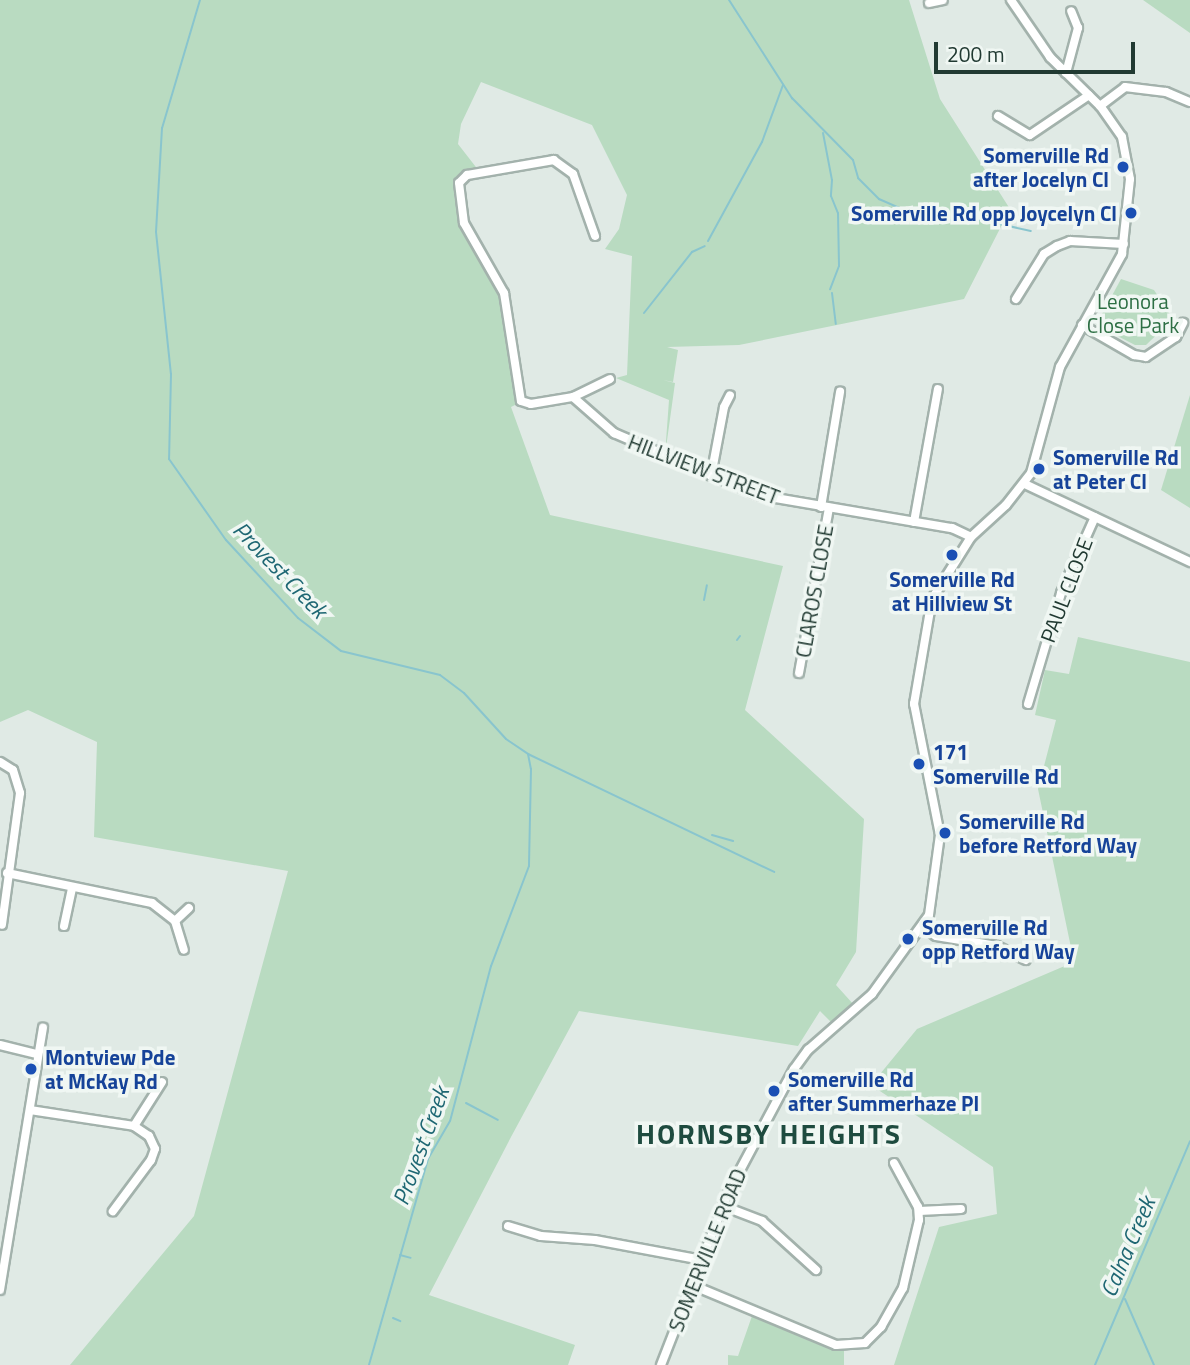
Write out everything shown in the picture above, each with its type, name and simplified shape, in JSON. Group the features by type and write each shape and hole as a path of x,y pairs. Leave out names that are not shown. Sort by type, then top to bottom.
{"street":[{"path":"929,4 943,0"},
{"name":"SOMERVILLE ROAD","path":"660,1365 723,1206 800,1059 872,994 923,926 934,897 940,835 915,716 915,691 932,599 971,537 1025,484 1060,367 1114,272 1124,244 1128,158 1117,127 1101,106 1037,42 1011,0"},
{"path":"1066,73 1078,28 1071,11"},
{"path":"1101,106 1125,87 1166,92 1190,102"},
{"path":"998,116 1030,135 1089,95"},
{"path":"595,236 573,174 565,165 541,160 478,172 461,178 459,206 467,230 504,293 517,396 531,404 573,397 610,379"},
{"path":"1016,299 1044,254 1057,246 1070,241 1124,244"},
{"path":"1082,325 1134,355 1146,357 1176,337 1183,323"},
{"path":"914,522 939,389"},
{"name":"CLAROS CLOSE","path":"799,673 840,392"},
{"path":"712,476 730,395"},
{"name":"HILLVIEW STREET","path":"573,397 614,433 712,476 773,499 952,528 971,537"},
{"path":"1025,484 1190,562"},
{"name":"PAUL CLOSE","path":"1028,704 1060,593 1095,517"},
{"path":"0,762 13,770 20,793 2,925"},
{"path":"7,873 152,904 176,921 184,950"},
{"path":"64,926 72,889"},
{"path":"176,921 189,908"},
{"path":"923,926 936,936 997,946 1026,960"},
{"path":"0,1290 4,1241 43,1027"},
{"path":"0,1045 36,1054"},
{"path":"134,1126 162,1082"},
{"path":"30,1110 134,1126 149,1136 155,1149 113,1211"},
{"path":"692,1285 836,1345 856,1346 881,1327 903,1288 919,1210 894,1163"},
{"path":"723,1206 762,1221 816,1270"},
{"path":"919,1210 961,1209"},
{"path":"508,1226 541,1236 595,1240 702,1260"}],"green space":[{"path":"0,0 909,0 940,99 1010,209 964,299 739,345 667,347 678,350 673,382 663,380 675,383 665,455 669,400 616,378 627,375 632,256 605,249 619,229 627,195 592,125 481,82 461,124 458,144 479,171 460,181 454,196 460,222 506,305 507,347 519,403 511,407 550,515 783,566 745,710 864,819 856,952 836,985 854,1005 834,1025 820,1011 798,1046 579,1011 429,1295 575,1345 568,1365 70,1365 194,1216 288,871 94,837 97,742 28,710 0,722"},
{"path":"1143,0 1190,0 1190,33"},
{"name":"Leonora Close Park","path":"1121,279 1154,290 1173,319 1146,345 1135,345 1096,325"},
{"path":"1190,395 1190,508 1161,490"},
{"path":"1078,637 1190,662 1190,1365 894,1365 939,1227 997,1214 993,1167 871,1085 917,1029 1074,962 1038,789 1056,720 1035,715 1045,670 1069,674"},
{"path":"752,1316 844,1350 844,1365 728,1365 728,1355 738,1356"}],"waterway":[{"name":"Provest Creek","path":"200,0 162,128 156,232 171,374 169,459 226,540 298,618 341,651 440,675 464,693 506,739 528,754 531,769 529,866 491,966 450,1121 428,1159 369,1365"},
{"path":"729,0 792,98 853,160 858,178 879,199 929,221"},
{"path":"708,241 762,142 783,85"},
{"path":"823,133 832,180 831,196 838,213 839,266 830,289"},
{"path":"937,220 982,220 1031,231"},
{"path":"644,313 692,252 705,246"},
{"path":"832,293 836,324"},
{"path":"704,600 707,585"},
{"path":"737,640 740,636"},
{"path":"528,754 774,872"},
{"path":"712,835 733,841"},
{"path":"466,1103 498,1120"},
{"name":"Calna Creek","path":"1095,1365 1190,1141"},
{"path":"400,1255 411,1258"},
{"path":"1125,1299 1154,1365"},
{"path":"393,1318 400,1321"}],"place":[{"name":"Somerville Rd after Jocelyn Cl","path":"1123,167"},
{"name":"Somerville Rd opp Joycelyn Cl","path":"1131,213"},
{"name":"Somerville Rd at Peter Cl","path":"1039,469"},
{"name":"Somerville Rd at Hillview St","path":"952,555"},
{"name":"171 Somerville Rd","path":"919,764"},
{"name":"Somerville Rd before Retford Way","path":"945,833"},
{"name":"Somerville Rd opp Retford Way","path":"908,939"},
{"name":"Montview Pde at McKay Rd","path":"31,1069"},
{"name":"Somerville Rd after Summerhaze Pl","path":"774,1091"}],"district":[{"name":"HORNSBY HEIGHTS","path":"769,1134"}]}
